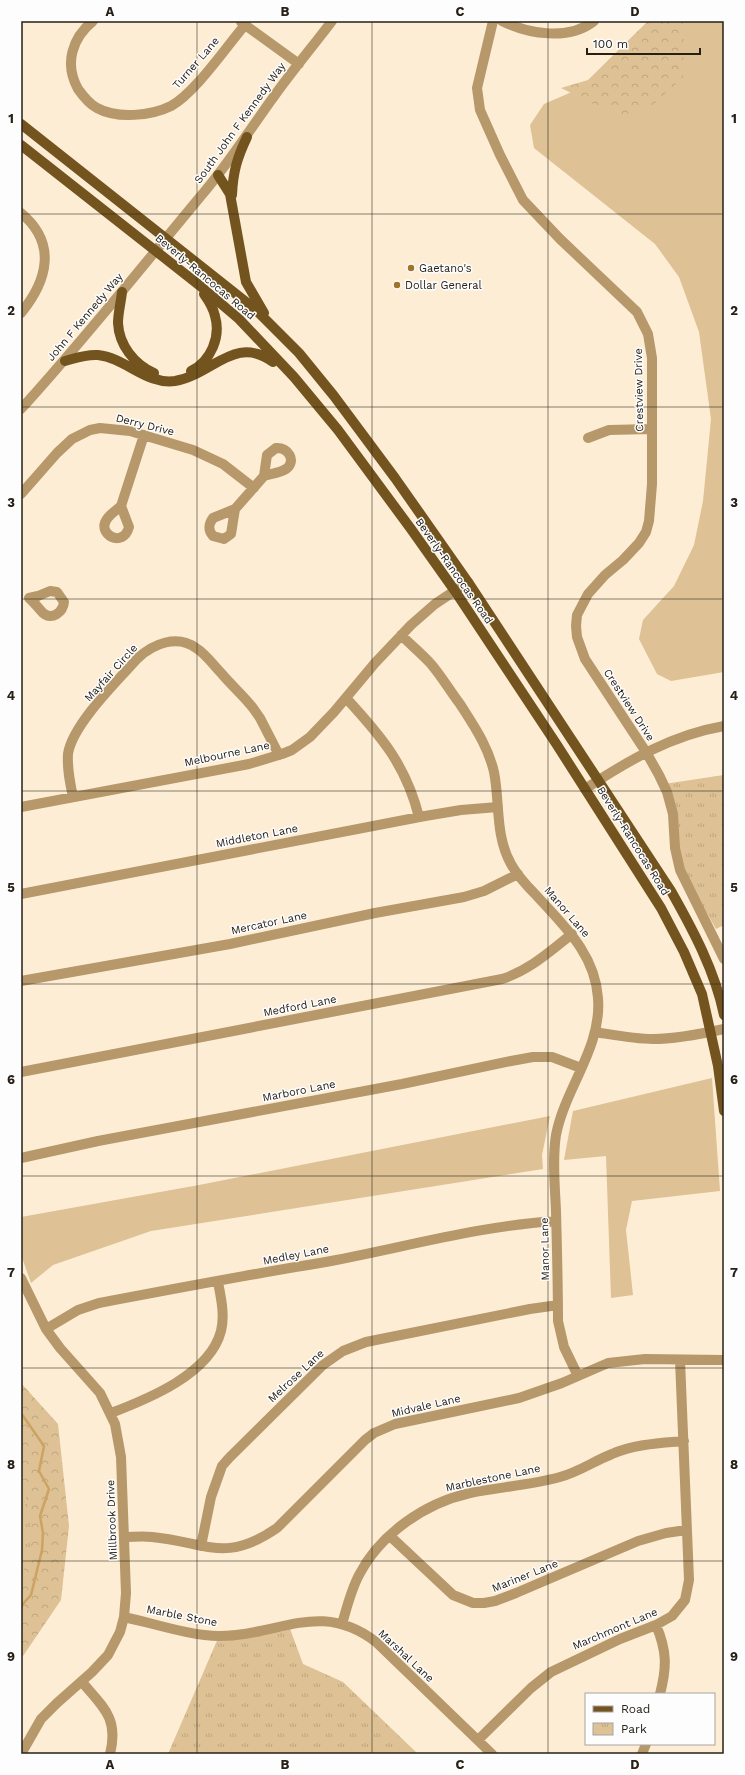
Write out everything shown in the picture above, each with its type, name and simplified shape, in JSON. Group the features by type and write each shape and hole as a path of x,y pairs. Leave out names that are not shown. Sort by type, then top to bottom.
{"main road":[{"name":"Beverly-Rancocas Road","path":"21,124 255,309 299,353 334,396 395,478 468,582 600,780 671,891 696,937 714,979 724,1015"},
{"path":"232,203 232,175 246,137"},
{"name":"Beverly-Rancocas Road","path":"21,145 199,285 239,319 294,377 338,430 455,591 661,908 684,952 702,994 718,1066 724,1111"},
{"path":"218,175 227,187 232,203 246,282 270,324"},
{"path":"122,292 118,321 119,329 127,351 136,361 147,369 159,374 172,376 185,374 197,368 206,360 216,338 216,317 212,305 199,285"},
{"path":"65,361 86,355 98,355 111,358 147,376 160,380 174,381 188,378 201,372 227,356 240,352 253,352 264,355 294,377"}],"street":[{"name":"Turner Lane","path":"92,21 79,36 72,52 70,66 72,76 88,102 96,108 117,114 138,114 160,110 180,99 243,23"},
{"name":"South John F Kennedy Way","path":"165,238 218,175 275,95 332,21"},
{"name":"Crestview Drive","path":"493,21 477,88 480,110 500,155 523,200 560,239 630,304 637,312 648,334 652,358 651,509 646,532 631,552 605,575 581,604 576,626 577,637 585,659 646,752 659,775 670,803 673,819 675,848 680,870 724,960"},
{"path":"502,21 520,28 553,34 572,31 589,25 594,21"},
{"path":"243,23 299,64"},
{"path":"21,213 37,231 45,251 44,270 41,281 31,301 21,313"},
{"name":"John F Kennedy Way","path":"21,410 65,361 165,238"},
{"name":"Derry Drive","path":"21,494 57,453 80,434 90,430 110,428 144,435 193,450 214,459 231,469 254,488"},
{"path":"588,438 609,430 651,429"},
{"path":"121,506 144,435"},
{"path":"235,509 264,476"},
{"name":"Melbourne Lane","path":"21,808 249,764 292,750 310,737 346,698 375,663 428,609 468,582"},
{"name":"Manor Lane","path":"401,635 431,664 481,736 494,771 504,845 512,866 572,934 587,957 595,978 598,999 595,1032 562,1113 556,1138 554,1163 558,1305 561,1340 570,1362 578,1376"},
{"name":"Mayfair Circle","path":"73,797 68,753 76,734 95,708 138,658 145,651 162,643 186,643 197,648 254,708 278,755"},
{"path":"346,698 379,735 397,761 407,779 418,817"},
{"path":"585,789 646,752 686,735 724,726"},
{"name":"Middleton Lane","path":"21,894 450,811 498,807"},
{"name":"Mercator Lane","path":"21,981 230,944 363,915 464,897 484,891 518,874"},
{"name":"Medford Lane","path":"21,1072 502,979 523,971 533,965 572,934"},
{"path":"595,1032 617,1036 652,1039 724,1029"},
{"name":"Marboro Lane","path":"21,1158 73,1146 402,1084 534,1057 552,1057 581,1068"},
{"name":"Medley Lane","path":"46,1329 69,1314 88,1306 443,1238 526,1223 556,1221"},
{"name":"Millbrook Drive","path":"21,1278 46,1329 60,1348 100,1393 111,1413 118,1434 121,1457 126,1593 124,1617 120,1632 108,1655 82,1682 41,1719 21,1754"},
{"path":"111,1413 135,1404 170,1387 192,1370 212,1349 218,1340 223,1320 222,1302 218,1282"},
{"name":"Melrose Lane","path":"200,1546 211,1497 222,1466 237,1449 333,1357 354,1346 366,1342 530,1309 558,1305"},
{"name":"Midvale Lane","path":"124,1537 151,1536 219,1549 232,1548 262,1539 285,1521 365,1440 384,1428 407,1421 519,1398 608,1364 633,1359 724,1360"},
{"name":"Marchmont Lane","path":"478,1740 531,1688 551,1672 620,1639 656,1625 672,1616 685,1600 688,1580 680,1360"},
{"name":"Marblestone Lane","path":"342,1624 351,1593 359,1575 370,1558 390,1536 422,1511 444,1501 469,1494 559,1478 582,1470 613,1453 624,1450 684,1441"},
{"name":"Mariner Lane","path":"390,1536 453,1595 473,1603 484,1603 495,1601 516,1593 638,1541 666,1533 686,1530"},
{"name":"Marble Stone","path":"124,1617 198,1634 221,1636 236,1634"},
{"name":"Marshal Lane","path":"236,1634 316,1620 342,1624 358,1630 376,1642 492,1754"},
{"path":"656,1625 663,1641 665,1655 665,1673 660,1693"},
{"path":"82,1682 107,1712 113,1727 114,1741 110,1754"}],"green space":[{"path":"648,21 686,21 684,25 683,77 651,107 618,116 561,88 588,80"},
{"path":"670,21 724,21 724,672 671,681 657,674 639,639 643,620 674,586 694,545 703,501 711,419 699,332 679,277 655,244 534,148 530,125 544,104 574,91"},
{"path":"724,775 724,925 716,929 679,865 664,784"},
{"path":"712,1078 720,1191 632,1201 626,1230 633,1295 611,1298 606,1156 564,1160 573,1111"},
{"path":"550,1116 542,1155 543,1169 151,1231 53,1265 31,1283 21,1255 21,1217 199,1185"},
{"path":"21,1383 58,1424 69,1526 61,1600 21,1659"},
{"path":"21,1466 33,1541 21,1578"},
{"path":"289,1626 303,1664 343,1682 418,1754 168,1754 219,1636"}],"waterway":[{"path":"21,1413 44,1446 39,1471 49,1489 40,1516 43,1533 42,1550 31,1595 21,1606"}],"place":[{"name":"Gaetano's","path":"411,268"},
{"name":"Dollar General","path":"397,285"}]}
